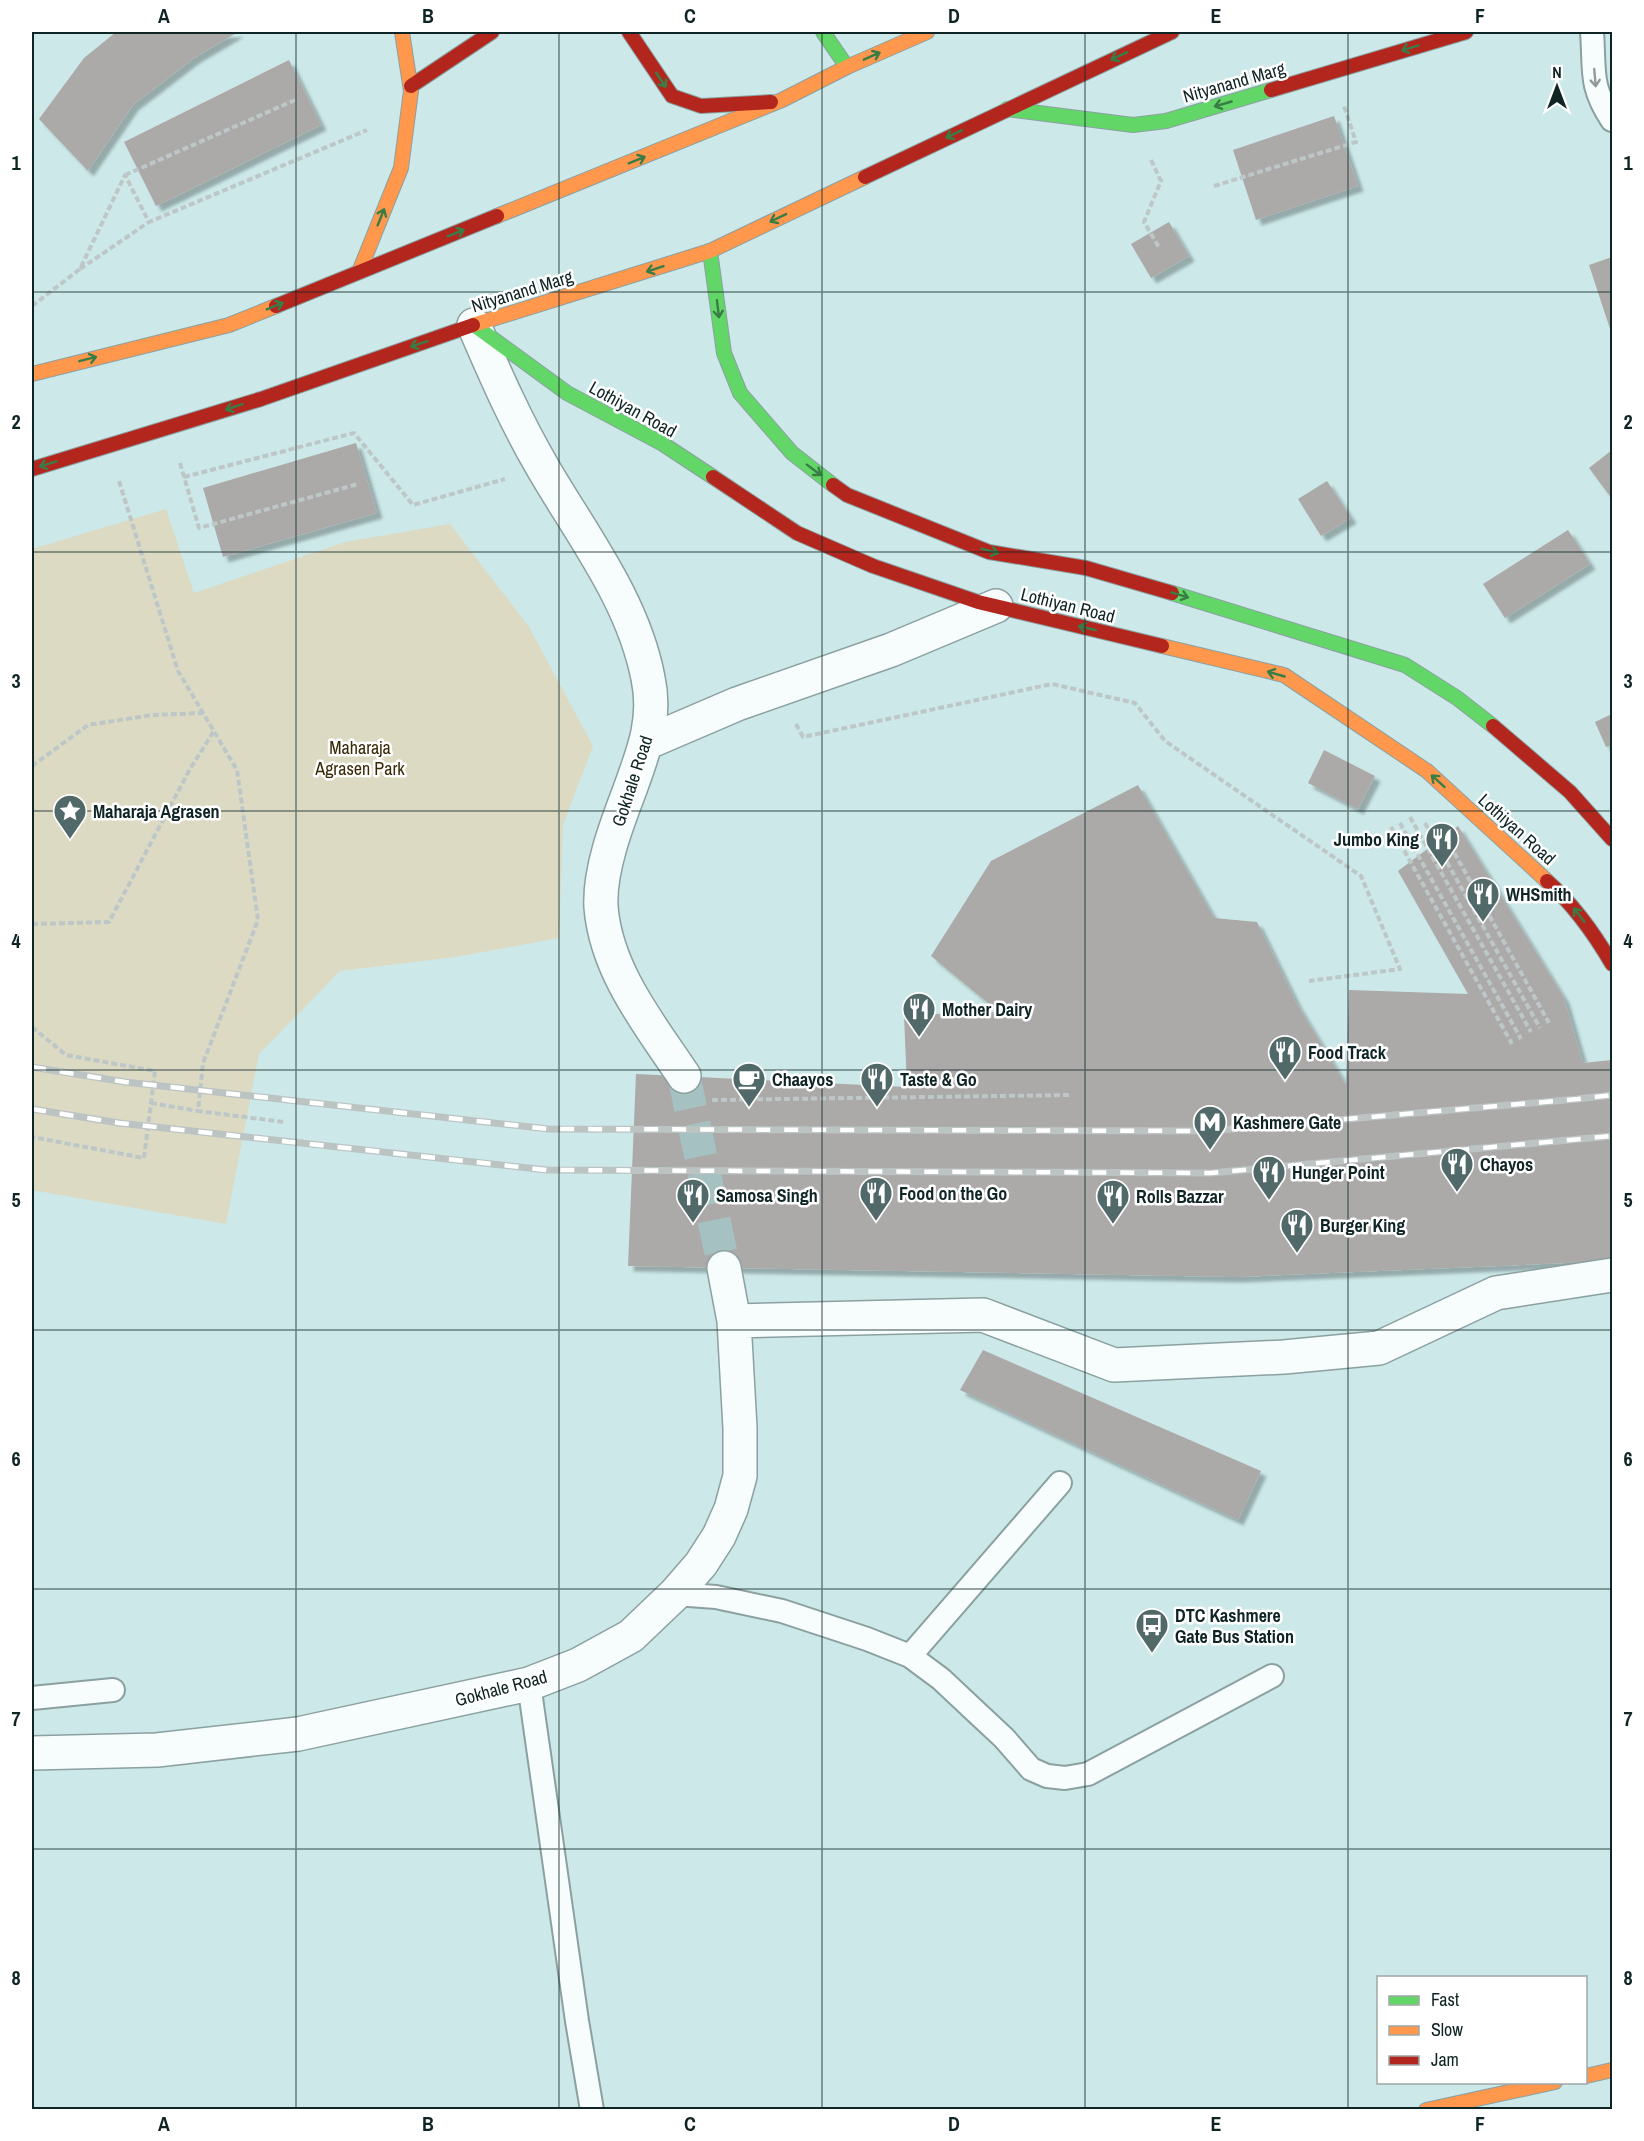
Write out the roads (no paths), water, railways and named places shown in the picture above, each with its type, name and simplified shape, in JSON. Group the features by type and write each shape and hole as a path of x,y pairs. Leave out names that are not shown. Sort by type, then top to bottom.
{"main road":[{"path":"359,272 400,168 411,86 402,32"},
{"path":"411,86 492,32"},
{"path":"629,32 672,96 701,106 760,104 782,100"},
{"path":"823,32 847,67"},
{"path":"32,374 229,325 782,100 847,67 927,32"},
{"name":"Nityanand Marg","path":"32,469 261,399 474,325 710,251 1172,32"},
{"name":"Nityanand Marg","path":"1007,109 1133,125 1166,121 1466,32"},
{"name":"Lothiyan Road","path":"710,251 724,352 740,393 792,453 848,495 989,552 1086,568 1405,665 1457,698 1501,733 1570,792 1612,839"},
{"name":"Lothiyan Road","path":"474,325 567,393 663,444 797,533 873,566 978,602 1284,675 1427,771 1564,896 1596,937 1612,963"},
{"path":"1587,2076 1612,2070"},
{"path":"1426,2109 1545,2084"}],"street":[{"name":"Gokhale Road","path":"474,325 506,400 544,469 588,540 622,605 642,650 652,705 646,743 616,827 603,878 601,905 606,939 628,992 684,1076"},
{"path":"646,743 737,704 891,650 996,606"},
{"name":"Gokhale Road","path":"32,1753 157,1750 298,1734 529,1684 578,1665 632,1636 702,1564 719,1536 731,1509 740,1476 740,1428 734,1321 724,1268"},
{"path":"734,1321 983,1315 1114,1365 1284,1357 1379,1348 1496,1293 1612,1275"}],"lane":[{"path":"1592,32 1594,82 1600,102 1612,120"},
{"path":"910,1656 1060,1483"},
{"path":"675,1594 716,1597 782,1611 910,1656 941,1679 1004,1738 1030,1769 1047,1776 1065,1778 1088,1774 1272,1676"},
{"path":"529,1684 577,2021 592,2109"},
{"path":"32,1698 113,1690"}],"tunnel":[{"path":"684,1076 724,1268"}],"railway":[{"path":"32,1067 125,1082 549,1129 1209,1131 1612,1095"},
{"path":"32,1109 119,1123 547,1170 1211,1173 1612,1136"}],"place":[{"name":"Maharaja Agrasen","path":"70,840"},
{"name":"Jumbo King","path":"1442,868"},
{"name":"WHSmith","path":"1483,923"},
{"name":"Mother Dairy","path":"919,1038"},
{"name":"Food Track","path":"1285,1081"},
{"name":"Chaayos","path":"749,1108"},
{"name":"Taste & Go","path":"877,1108"},
{"name":"Kashmere Gate","path":"1210,1151"},
{"name":"Chayos","path":"1457,1193"},
{"name":"Hunger Point","path":"1269,1201"},
{"name":"Food on the Go","path":"876,1222"},
{"name":"Samosa Singh","path":"693,1224"},
{"name":"Rolls Bazzar","path":"1113,1225"},
{"name":"Burger King","path":"1297,1254"},
{"name":"DTC Kashmere Gate Bus Station","path":"1152,1654"}],"park label":[{"name":"Maharaja Agrasen Park","path":"360,757"}]}
